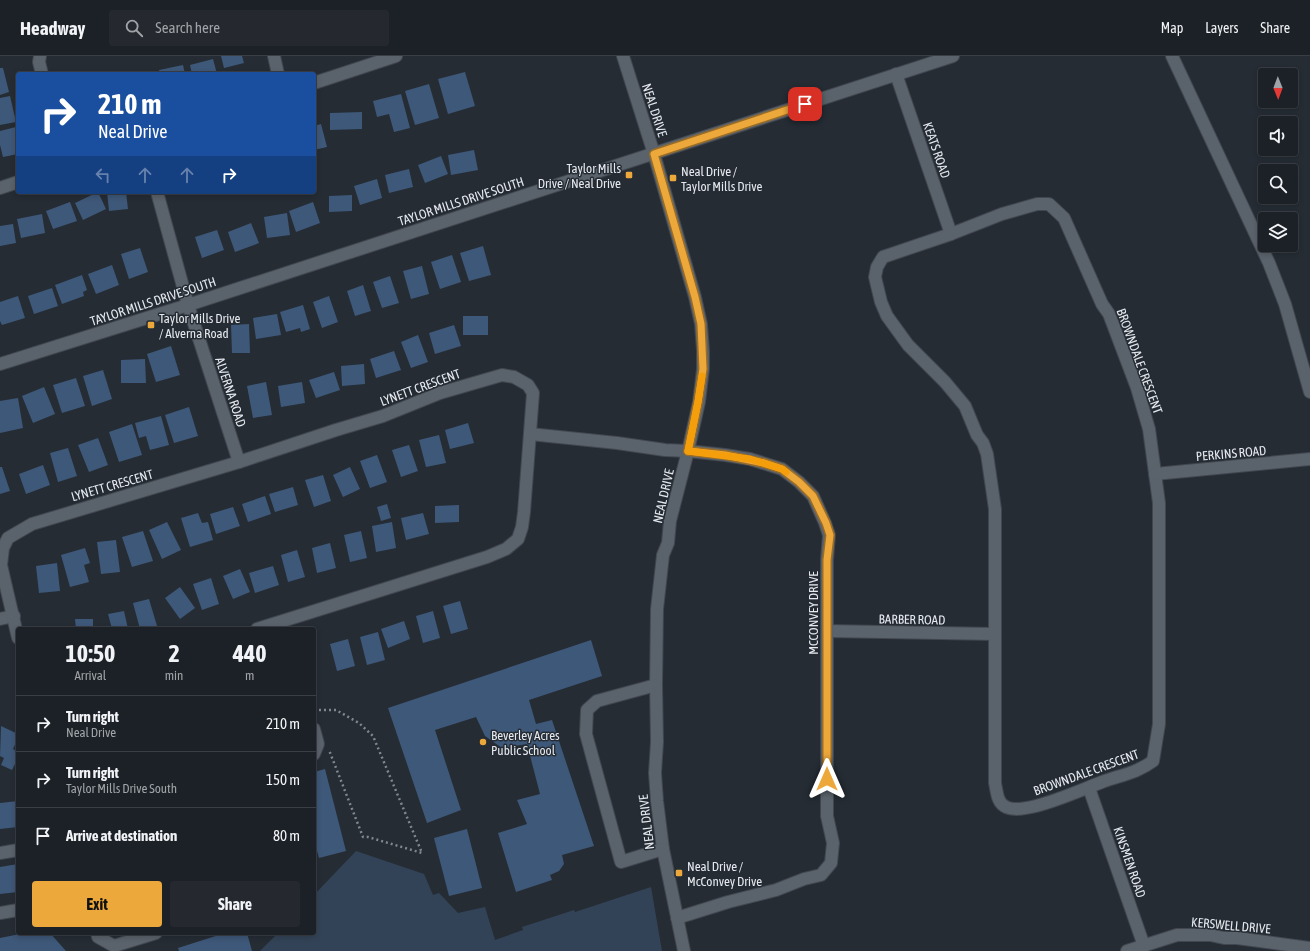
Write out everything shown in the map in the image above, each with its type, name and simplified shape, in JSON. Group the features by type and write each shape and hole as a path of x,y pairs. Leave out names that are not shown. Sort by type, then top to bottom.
{"street":[{"path":"40,56 39,62 42,72"},
{"path":"274,56 278,72"},
{"path":"316,82 396,56"},
{"name":"NEAL DRIVE","path":"623,56 654,154 695,297 701,324 703,369 698,402 688,451 670,520 668,543 662,566 657,609 657,742 655,773 657,801 663,848 684,951"},
{"name":"TAYLOR MILLS DRIVE SOUTH","path":"0,364 188,305 953,56"},
{"path":"1172,56 1271,270 1285,304 1310,392"},
{"name":"KEATS ROAD","path":"896,74 951,234"},
{"path":"0,188 16,183"},
{"name":"ALVERNA ROAD","path":"157,194 188,305 239,462"},
{"name":"BROWNDALE CRESCENT","path":"1037,204 1049,204 1064,218 1102,304 1112,321 1137,388 1149,429 1156,474 1159,503 1159,724 1153,761 1145,767 1120,778 1104,782 1036,806 1022,808 1007,808 1001,804 997,796 995,783 996,509 987,454 965,406 908,345 887,316 881,302 875,277 877,267 883,257 951,234 1002,214 1037,204"},
{"name":"LYNETT CRESCENT","path":"16,627 2,564 4,548 8,538 32,524 239,462 383,416 440,393 502,375 514,377 528,385 532,393 530,434 522,526 518,539 506,549 487,557 263,627"},
{"name":"MCCONVEY DRIVE","path":"530,434 750,459 782,469 799,482 813,496 830,535 827,560 827,816 833,843 831,863 821,875 804,879 776,890 728,902 677,918"},
{"name":"PERKINS ROAD","path":"1156,474 1310,460"},
{"path":"0,619 14,616"},
{"name":"BARBER ROAD","path":"827,631 995,634"},
{"path":"656,685 597,702 587,710 586,734 621,862 663,848"},
{"path":"316,736 318,744 316,749"},
{"name":"KINSMEN ROAD","path":"1089,788 1144,946"},
{"path":"0,853 16,850"},
{"path":"0,914 16,910"},
{"path":"98,935 98,937 114,946 150,935"},
{"name":"KERSWELL DRIVE","path":"1127,951 1177,935 1210,935 1310,948"}],"path":[{"path":"316,710 336,710 360,723 373,736 422,852 368,837 363,837 328,749"}],"shaded area":[{"path":"356,851 424,874 433,895 439,893 458,913 485,907 495,940 523,930 522,927 574,910 575,912 651,887 662,951 260,951 276,935 316,935 316,893"}],"building":[{"path":"221,56 242,56 244,63 224,68"},
{"path":"213,59 216,72 192,72 190,65"},
{"path":"183,65 185,72 160,72 159,70"},
{"path":"0,68 3,68 9,92 0,95"},
{"path":"465,72 475,106 448,114 438,79"},
{"path":"429,84 439,118 415,125 405,91"},
{"path":"401,94 410,128 394,132 389,114 377,117 373,101"},
{"path":"10,96 16,122 0,125 0,98"},
{"path":"362,112 362,129 330,130 330,113"},
{"path":"321,124 327,147 316,150 316,125"},
{"path":"16,127 16,154 3,157 0,145 0,131"},
{"path":"474,150 478,170 451,175 448,155"},
{"path":"441,156 448,174 425,183 418,165"},
{"path":"409,169 413,187 389,193 385,175"},
{"path":"377,179 382,198 360,205 354,186"},
{"path":"94,194 99,194 106,209 83,220 75,203"},
{"path":"107,194 126,194 128,209 109,211"},
{"path":"352,195 352,211 329,212 329,196"},
{"path":"70,202 77,221 53,229 46,211"},
{"path":"313,202 320,223 296,232 289,211"},
{"path":"287,213 290,235 267,238 264,217"},
{"path":"42,214 45,233 21,238 17,219"},
{"path":"251,223 259,243 235,252 228,232"},
{"path":"13,224 16,243 0,246 0,226"},
{"path":"217,230 224,250 202,258 195,237"},
{"path":"483,246 491,275 469,281 460,253"},
{"path":"140,248 148,272 129,279 121,254"},
{"path":"452,255 461,282 440,289 431,262"},
{"path":"112,265 119,285 96,294 88,274"},
{"path":"422,266 429,294 411,299 403,271"},
{"path":"82,275 87,290 83,292 84,296 62,304 55,285"},
{"path":"390,276 399,303 382,308 373,282"},
{"path":"363,285 371,311 355,316 347,291"},
{"path":"52,288 58,306 34,314 28,296"},
{"path":"18,296 25,318 2,325 0,321 0,302"},
{"path":"329,296 338,322 322,328 313,302"},
{"path":"303,305 310,329 301,332 300,328 286,332 280,312"},
{"path":"277,314 281,335 256,339 253,318"},
{"path":"463,316 488,316 488,335 463,335"},
{"path":"249,324 250,353 232,353 231,325"},
{"path":"454,325 461,346 435,354 429,333"},
{"path":"418,335 428,362 411,368 401,342"},
{"path":"171,346 180,375 156,382 147,354"},
{"path":"394,351 401,370 376,378 370,359"},
{"path":"145,359 146,383 121,383 121,360"},
{"path":"364,364 365,384 342,386 341,366"},
{"path":"103,370 112,399 92,406 83,376"},
{"path":"334,372 340,390 316,398 309,380"},
{"path":"76,378 85,406 62,413 53,385"},
{"path":"266,382 272,415 253,418 247,386"},
{"path":"302,382 305,403 281,407 278,386"},
{"path":"44,387 55,414 33,423 22,396"},
{"path":"18,398 23,428 0,433 0,401"},
{"path":"189,407 198,436 174,443 165,415"},
{"path":"161,416 169,445 150,450 146,436 139,438 135,423"},
{"path":"468,423 474,443 450,449 445,430"},
{"path":"132,424 142,455 119,462 109,432"},
{"path":"439,435 446,463 426,467 419,440"},
{"path":"98,438 108,465 89,472 78,445"},
{"path":"409,445 418,471 401,477 392,450"},
{"path":"68,448 77,476 58,482 50,453"},
{"path":"377,455 387,482 370,488 360,461"},
{"path":"43,465 50,485 26,494 19,474"},
{"path":"0,467 2,467 10,491 0,494"},
{"path":"350,467 360,489 343,497 333,475"},
{"path":"323,475 331,501 314,507 305,480"},
{"path":"293,487 298,505 275,512 269,494"},
{"path":"265,496 271,514 248,522 242,504"},
{"path":"387,504 391,518 381,521 377,507"},
{"path":"459,505 459,522 435,523 435,506"},
{"path":"233,507 240,526 216,534 210,514"},
{"path":"198,513 202,523 208,522 213,540 190,547 181,518"},
{"path":"423,513 429,534 406,540 401,518"},
{"path":"167,522 181,550 162,559 149,530"},
{"path":"392,522 396,548 376,552 372,526"},
{"path":"143,531 153,561 132,567 122,537"},
{"path":"361,531 367,558 350,562 344,535"},
{"path":"116,540 120,572 101,574 97,542"},
{"path":"330,543 336,568 317,573 312,548"},
{"path":"85,548 90,563 84,565 89,582 70,587 61,555"},
{"path":"297,550 305,577 288,582 281,555"},
{"path":"57,563 60,591 39,593 36,566"},
{"path":"273,566 279,585 255,593 249,573"},
{"path":"240,569 250,592 233,599 223,576"},
{"path":"211,578 219,604 202,610 193,584"},
{"path":"180,587 195,608 180,619 165,598"},
{"path":"149,599 157,626 139,627 133,603"},
{"path":"460,601 468,629 451,634 443,606"},
{"path":"124,611 128,627 111,627 108,614"},
{"path":"433,611 440,638 423,643 416,616"},
{"path":"75,619 93,619 93,627 76,627"},
{"path":"404,621 410,639 388,648 381,629"},
{"path":"378,632 385,660 367,665 360,637"},
{"path":"348,639 355,666 337,671 330,644"},
{"path":"591,640 602,676 529,700 536,724 552,720 594,846 562,855 564,864 559,871 550,875 552,880 516,892 498,833 527,824 517,800 540,794 527,744 502,748 485,736 476,717 435,730 461,810 427,823 388,708"},
{"path":"1,726 16,733 16,742 13,749 16,751 16,762 12,770 1,765 4,758 0,756"},
{"path":"325,769 346,851 319,858 316,847 316,771"},
{"path":"16,801 16,827 0,829 0,803"},
{"path":"467,829 482,888 449,896 434,838"},
{"path":"16,864 16,892 0,894 0,867"},
{"path":"16,935 52,935 66,951 0,951 0,938"},
{"path":"219,935 248,935 252,951 179,951 178,948"}],"slow traffic":[{"path":"702,376 688,451 750,459 782,469 786,472"}],"place":[{"name":"Taylor Mills Drive / Neal Drive","path":"629,175"},
{"name":"Neal Drive / Taylor Mills Drive","path":"673,178"},
{"name":"Taylor Mills Drive / Alverna Road","path":"151,325"},
{"name":"Beverley Acres Public School","path":"483,742"},
{"name":"Neal Drive / McConvey Drive","path":"679,873"}],"route":[{"path":"805,104 654,154 695,297 701,324 703,369 688,451 750,459 782,469 799,482 813,496 830,535 827,560 827,779"}]}
